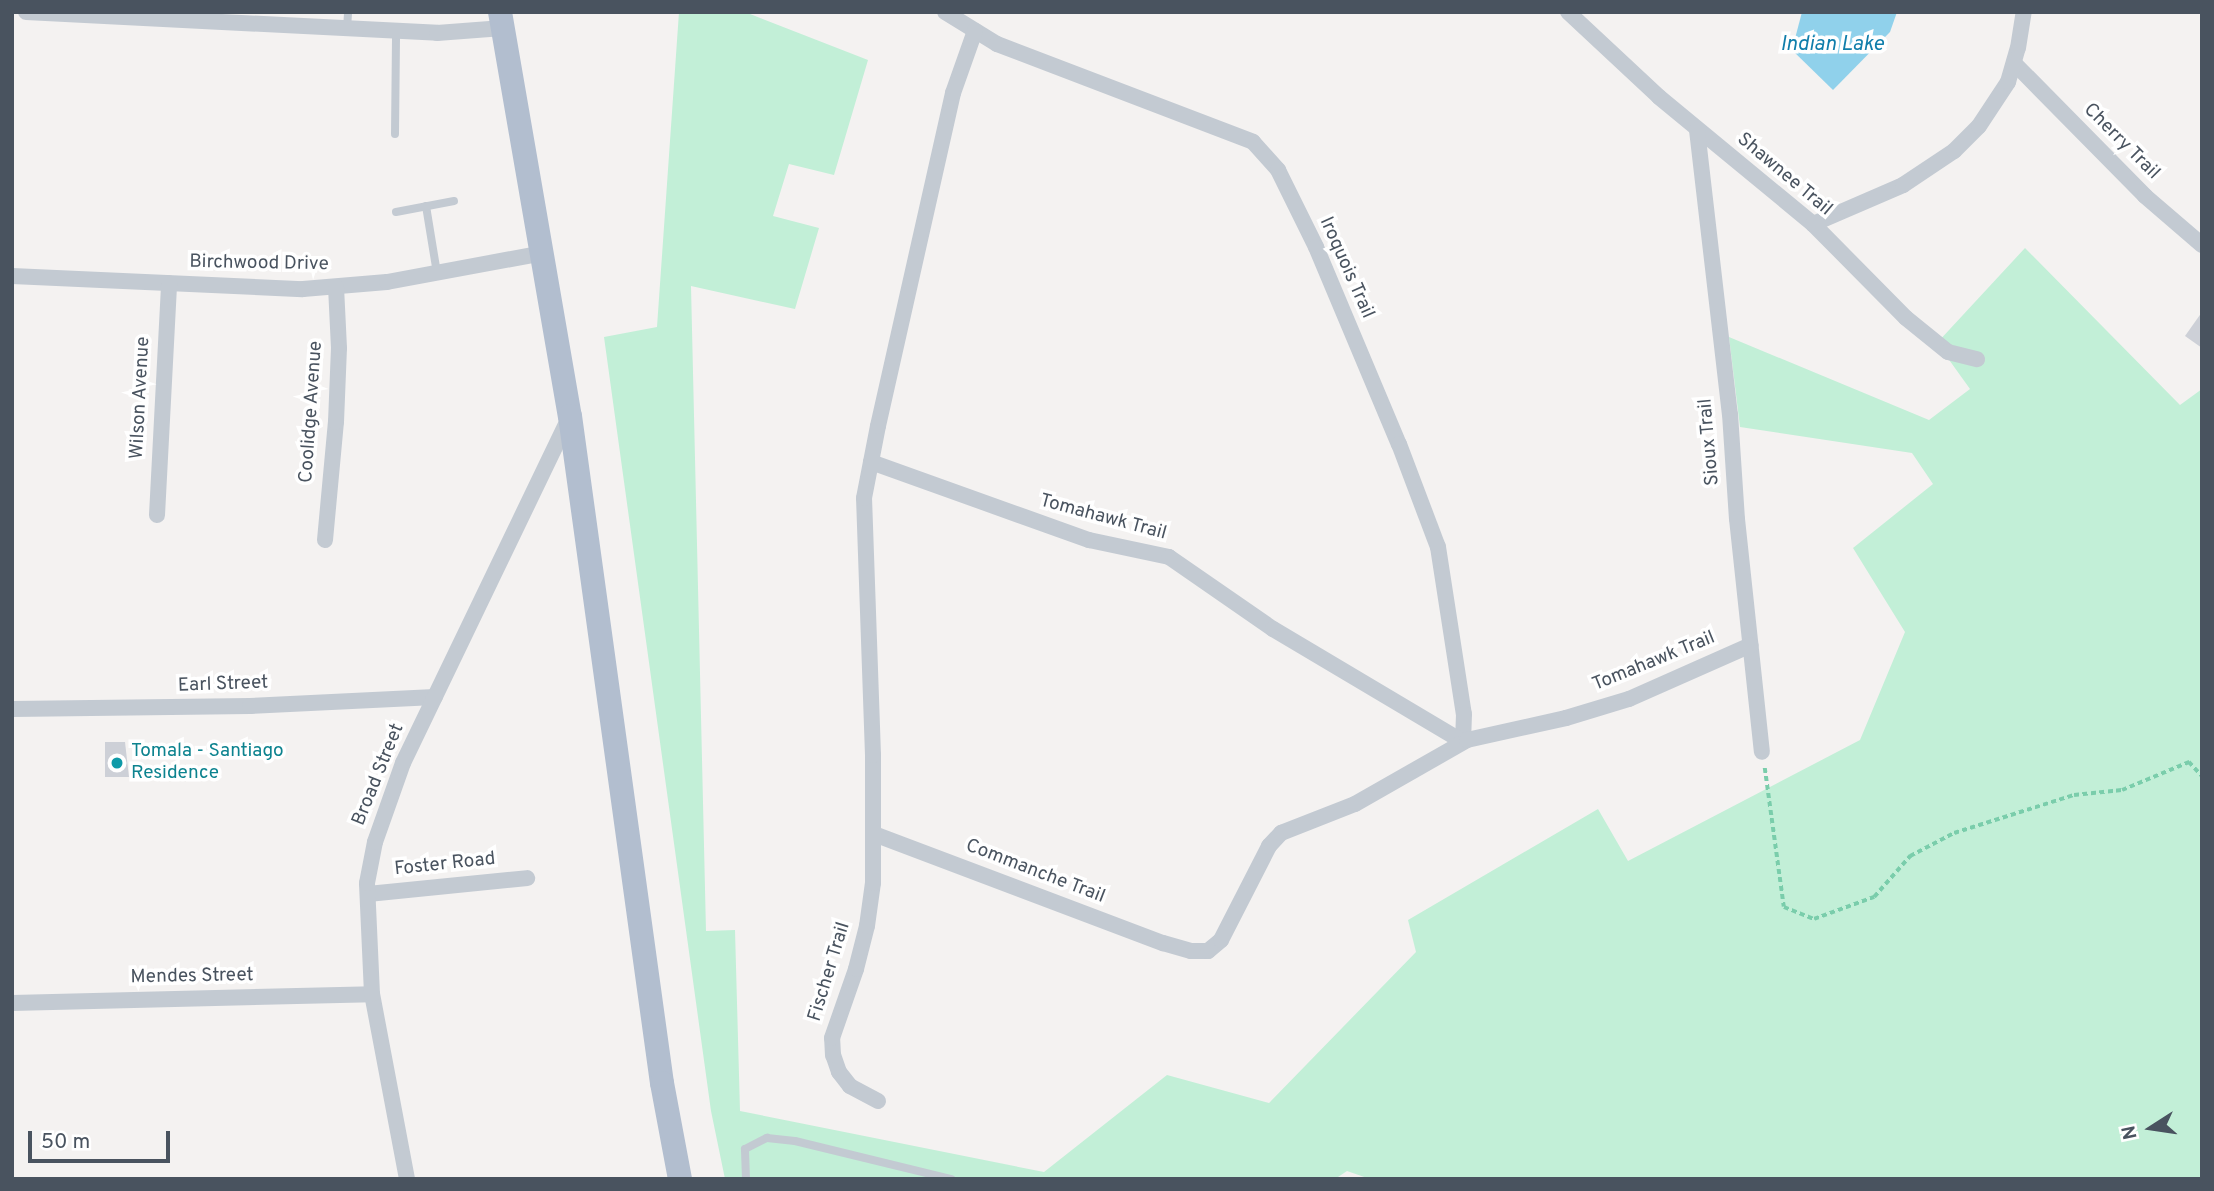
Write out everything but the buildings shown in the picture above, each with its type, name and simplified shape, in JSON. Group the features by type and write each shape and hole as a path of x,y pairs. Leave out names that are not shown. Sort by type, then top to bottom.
{"main road":[{"path":"501,20 544,253 570,416 662,1083 681,1179"}],"street":[{"path":"26,12 348,20 396,31 437,33 501,20"},
{"name":"Iroquois Trail","path":"944,12 997,44 1111,90 1253,142 1278,170 1316,247 1399,444 1438,547 1464,713 1463,742"},
{"name":"Shawnee Trail","path":"1568,12 1697,130 1813,224 1906,318 1948,352 1977,359"},
{"path":"1813,224 1903,185 1954,151 1994,105 2014,63 2024,12"},
{"path":"874,834 864,498 953,93 975,31"},
{"name":"Cherry Trail","path":"2014,63 2146,197 2202,245"},
{"name":"Sioux Trail","path":"1697,130 1730,414 1737,519 1762,752"},
{"name":"Birchwood Drive","path":"12,276 303,289 437,273 544,253"},
{"name":"Wilson Avenue","path":"157,514 169,283"},
{"name":"Coolidge Avenue","path":"325,540 336,422 339,348 336,287"},
{"name":"Broad Street","path":"407,1179 372,994 368,894 375,842 403,764 570,416"},
{"name":"Tomahawk Trail","path":"871,463 1089,540 1169,557 1273,629 1463,742 1566,718 1629,699 1751,645"},
{"name":"Earl Street","path":"12,709 250,706 435,697"},
{"name":"Commanche Trail","path":"874,834 1163,943 1199,953 1208,951 1222,940 1269,846 1281,833 1355,804 1463,742"},
{"name":"Fischer Trail","path":"874,834 873,883 867,926 832,1038 833,1055 839,1072 850,1086 878,1101"},
{"name":"Foster Road","path":"368,894 527,878"},
{"name":"Mendes Street","path":"12,1003 372,994"}],"lane":[{"path":"395,134 396,31"},
{"path":"396,212 454,201"},
{"path":"426,206 437,273"},
{"path":"746,1179 745,1149 767,1138 795,1141 951,1179"}],"path":[{"path":"1762,752 1784,908 1814,919 1874,897 1910,856 1954,833 2074,795 2122,790 2189,762 2202,776"}],"green space":[{"path":"679,12 745,12 868,60 834,175 789,164 773,216 819,228 795,309 691,286 706,931 735,930 740,1111 1044,1172 1167,1075 1269,1103 1416,952 1408,920 1598,809 1628,861 1860,740 1905,632 1853,548 1933,484 1912,453 1740,427 1729,337 1929,420 1970,389 1937,343 2025,248 2180,405 2202,389 2202,1179 1370,1179 1347,1171 1335,1179 725,1179 711,1111 604,337 657,327"}],"water":[{"name":"Indian Lake","path":"1802,12 1897,12 1890,32 1833,90 1792,50"}],"place":[{"name":"Tomala - Santiago Residence","path":"117,763"}]}
